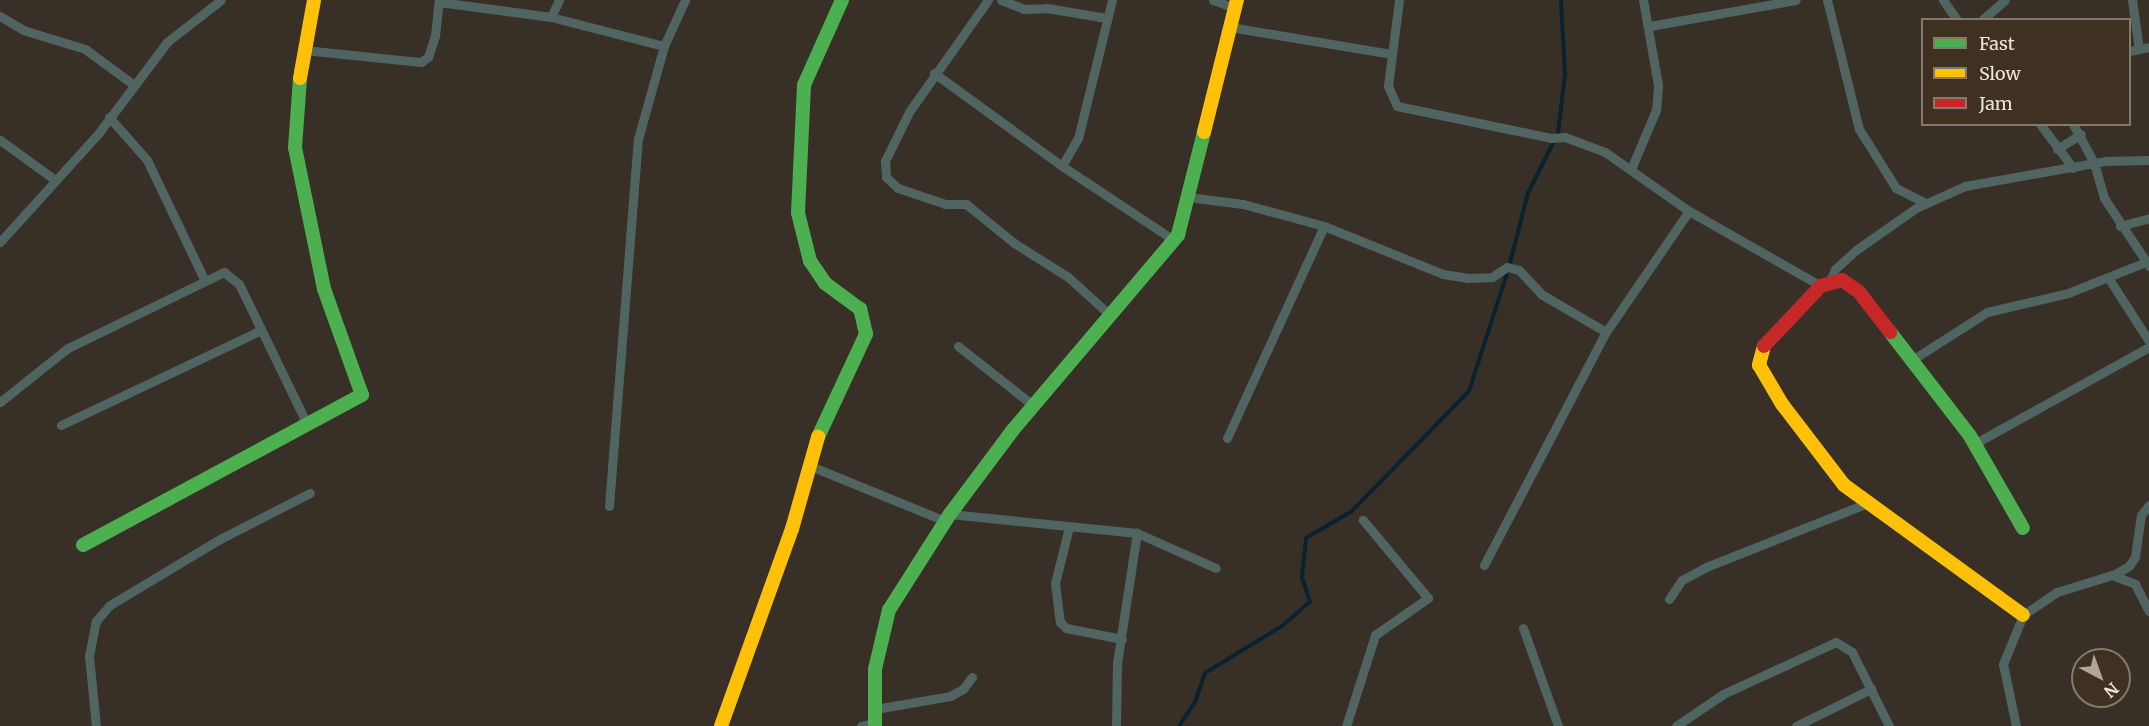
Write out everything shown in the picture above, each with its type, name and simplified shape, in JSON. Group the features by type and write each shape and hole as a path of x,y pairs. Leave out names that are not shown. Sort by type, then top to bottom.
{"street":[{"path":"0,242 109,117 176,33 221,0"},
{"path":"83,545 362,394 362,388 346,360 324,289 295,148 296,100 314,0"},
{"path":"551,17 559,0"},
{"path":"609,506 638,139 664,46 685,0"},
{"path":"721,726 792,530 808,465 832,400 866,334 860,309 825,283 810,261 798,213 804,85 842,0"},
{"path":"988,0 934,73 885,161 886,177 898,188 945,204 966,204 1014,243 1068,277 1111,316"},
{"path":"1001,0 1024,9 1047,8 1106,18"},
{"path":"1062,166 1078,138 1112,0"},
{"path":"875,719 881,629 947,517 1034,406 1174,240 1188,197 1236,4 1213,0"},
{"path":"1399,0 1388,86 1397,106 1551,138 1565,137 1605,152 1689,211 1825,284 1842,280 1859,292 1974,444 2023,528"},
{"path":"1631,169 1656,110 1658,85 1650,26 1643,0"},
{"path":"1650,26 1796,0"},
{"path":"1827,0 1859,129 1890,181 1925,203"},
{"path":"1943,0 1956,18"},
{"path":"1984,18 2005,0"},
{"path":"2132,0 2139,49"},
{"path":"304,50 421,62 428,57 435,36 439,1 551,17 664,46"},
{"path":"0,16 23,30 76,45 135,85"},
{"path":"1230,27 1391,54"},
{"path":"934,73 1062,166 1174,240"},
{"path":"109,117 147,160 204,279"},
{"path":"2041,126 2073,168"},
{"path":"1912,360 1987,312 2109,279 2148,264 2120,226 2104,198 2094,163 2081,134 2075,126"},
{"path":"2057,149 2081,134"},
{"path":"0,140 55,180"},
{"path":"2023,615 1865,504 1816,453 1759,365 1763,347 1856,250 1925,203 1965,186 2094,163 2149,160"},
{"path":"1188,197 1243,204 1324,226 1443,274 1483,277 1507,267 1519,270 1541,294 1606,332"},
{"path":"1484,566 1606,332 1689,211"},
{"path":"2120,226 2149,218"},
{"path":"1227,438 1324,226"},
{"path":"0,402 68,348 204,279 221,273 230,275 239,284 259,331 307,424"},
{"path":"2109,279 2149,341"},
{"path":"61,425 259,331"},
{"path":"958,346 1034,406"},
{"path":"1974,444 2149,347"},
{"path":"808,465 947,517 1137,533 1216,568"},
{"path":"96,726 89,656 96,621 110,605 220,539 310,493"},
{"path":"1669,599 1682,580 1706,567 1865,504"},
{"path":"2016,726 2003,664 2023,615 2057,592 2112,576 2129,566 2135,557 2141,515 2149,505"},
{"path":"1346,726 1375,635 1428,598 1363,520"},
{"path":"1069,527 1055,583 1060,622 1066,628 1122,639"},
{"path":"1116,726 1122,639 1137,533"},
{"path":"2112,576 2135,584 2149,611"},
{"path":"1523,628 1558,726"},
{"path":"1676,726 1723,694 1829,643 1852,652 1889,726"},
{"path":"861,726 875,719 950,696 963,689 972,677"},
{"path":"1796,726 1871,689"}],"waterway":[{"path":"1558,133 1565,74 1561,0"},
{"path":"1510,263 1528,193 1554,141"},
{"path":"1179,726 1195,702 1205,673 1282,626 1310,602 1302,577 1306,538 1352,511 1469,391 1508,270"}],"traffic: fast":[{"path":"818,437 866,334 860,309 825,283 810,261 798,213 804,85 842,0"},
{"path":"83,545 362,395 324,289 295,148 300,78"},
{"path":"875,726 875,669 889,610 950,514 1012,431 1178,235 1204,132"},
{"path":"1890,332 1970,436 2023,528"}],"traffic: slow":[{"path":"300,78 314,0"},
{"path":"1204,132 1237,0"},
{"path":"1764,346 1759,365 1782,404 1844,485 2023,615"},
{"path":"721,726 792,529 818,437"}],"traffic: jam":[{"path":"1764,346 1821,286 1842,280 1859,292 1890,332"}]}
